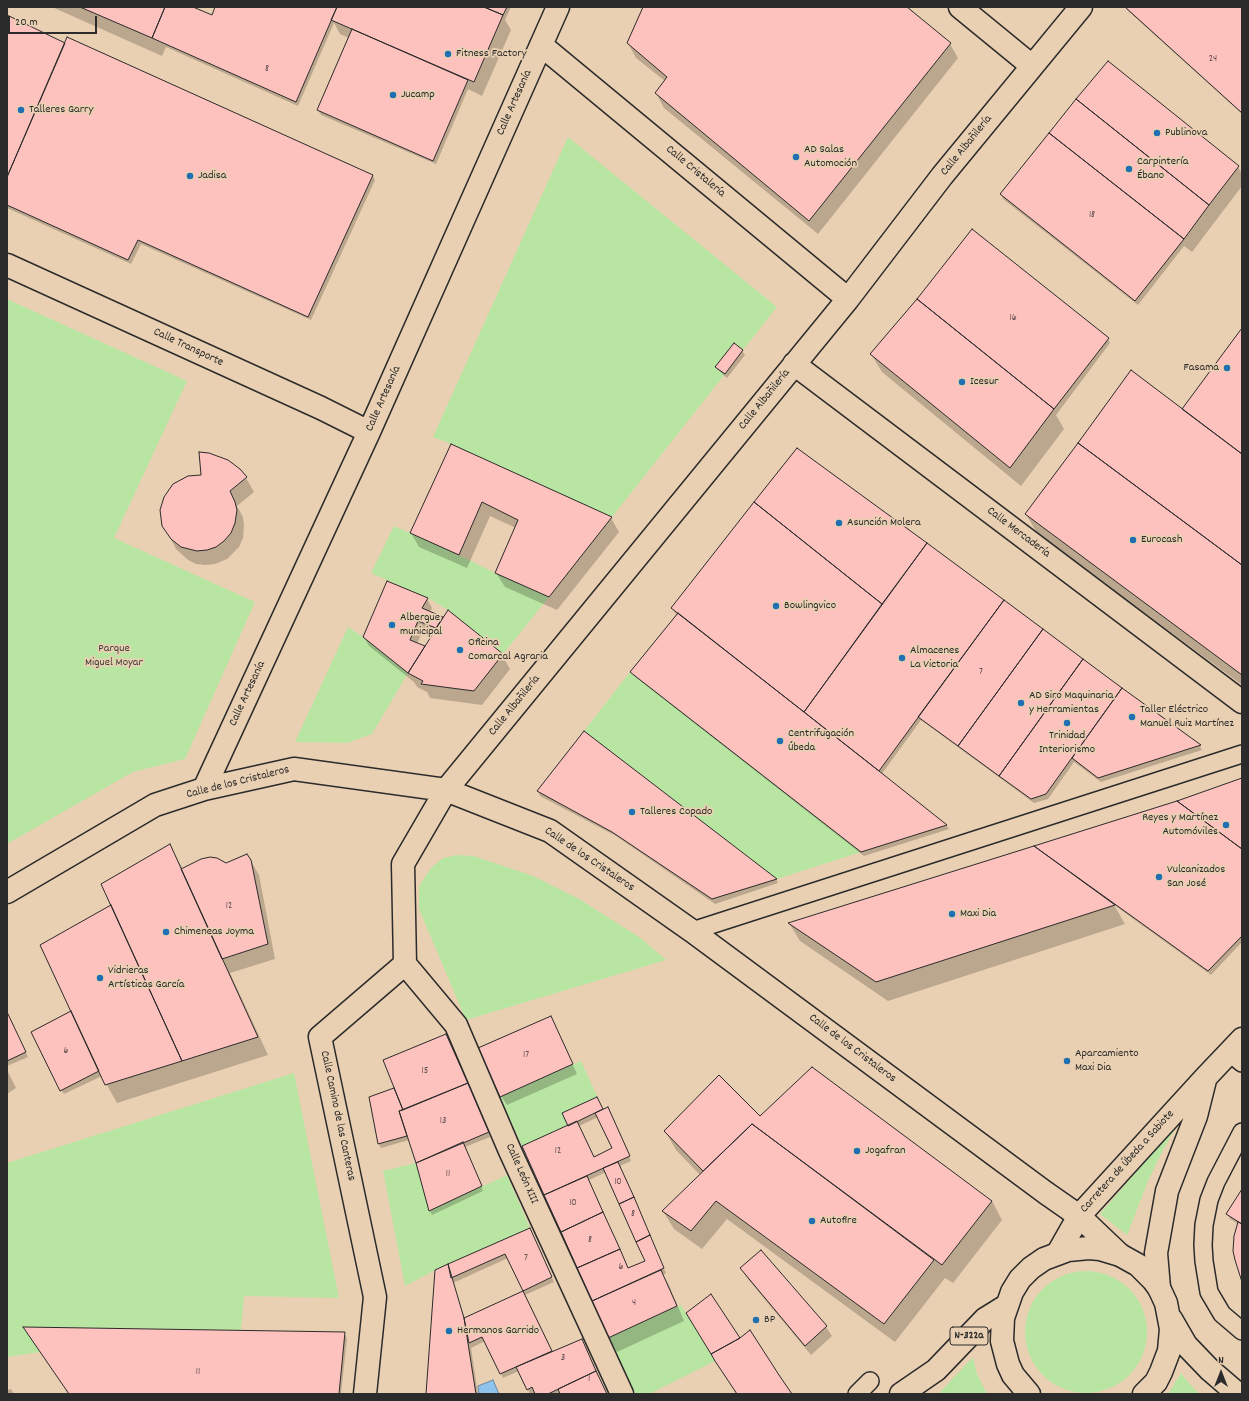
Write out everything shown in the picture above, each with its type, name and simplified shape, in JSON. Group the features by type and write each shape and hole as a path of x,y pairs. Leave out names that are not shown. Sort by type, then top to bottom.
{"street":[{"name":"Calle Artesanía","path":"204,789 369,432 558,7"},
{"path":"960,7 1032,66"},
{"name":"Calle Albañilería","path":"446,790 848,299 947,170 1081,7"},
{"name":"Calle Cristalería","path":"541,45 848,299"},
{"name":"Calle Transporte","path":"7,265 321,408 369,432"},
{"name":"Calle Mercadería","path":"794,364 1242,702"},
{"name":"Calle de los Cristaleros","path":"7,892 154,805 204,789 294,769 446,790 550,831 692,931 1079,1216 1120,1255"},
{"path":"405,964 403,864 446,790"},
{"name":"Calle Camino de las Canteras","path":"365,1394 375,1297 320,1037 405,964"},
{"name":"Calle León XIII","path":"405,964 456,1025 510,1151 622,1394"},
{"name":"Carretera de Úbeda a Sabiote","path":"1058,1253 1079,1216 1206,1077 1238,1052"},
{"name":"Carretera de Úbeda a Sabiote","path":"1159,1288 1156,1253 1167,1191 1196,1116 1206,1077"},
{"name":"N-322a","path":"1029,1394 1013,1375 1004,1353 1002,1329 1006,1306 1020,1279 1031,1268 1044,1259 1058,1253 1074,1249 1089,1248 1100,1249 1120,1255 1138,1265 1159,1288 1166,1302 1170,1318 1171,1340 1166,1362 1156,1382 1144,1394"},
{"name":"N-322a","path":"900,1394 936,1370 985,1319 1006,1306"},
{"name":"N-322a","path":"1170,1318 1186,1344 1210,1370 1238,1394"},
{"path":"922,1394 936,1370"}],"lane":[{"path":"692,931 1242,754"},
{"path":"1242,1132 1216,1182 1209,1200 1204,1226 1203,1245 1209,1292 1222,1314 1242,1331"},
{"path":"857,1394 870,1381"}],"green space":[{"path":"568,137 777,307 743,350 734,343 715,366 725,374 612,517 433,437"},
{"name":"Parque Miguel Moyar","path":"7,299 187,381 114,538 255,602 185,759 133,772 7,844"},
{"path":"394,526 549,597 503,654 448,610 428,598 371,573"},
{"path":"348,627 408,673 372,734 347,743 295,742"},
{"path":"630,672 861,852 777,879 584,731"},
{"path":"457,855 474,856 533,876 581,900 642,939 666,960 466,1020 419,909 419,886 431,868 443,858"},
{"path":"581,1061 603,1109 522,1146 500,1097"},
{"path":"294,1073 339,1298 244,1296 241,1330 23,1327 40,1352 7,1357 7,1163"},
{"path":"1179,1122 1149,1179 1127,1235 1100,1214"},
{"path":"416,1163 429,1211 507,1175 530,1228 445,1265 405,1286 383,1171"},
{"path":"1086,1271 1110,1275 1129,1289 1143,1308 1147,1332 1143,1356 1129,1375 1110,1389 1086,1393 1062,1389 1043,1375 1029,1356 1025,1332 1029,1308 1043,1289 1062,1275"},
{"path":"681,1305 715,1361 649,1394 633,1394 608,1338"},
{"path":"973,1357 977,1374 987,1394 938,1394"},
{"path":"1181,1373 1188,1382 1199,1394 1168,1394"}],"water":[{"path":"493,1380 499,1394 479,1394 478,1386"}],"building":[{"path":"80,7 165,7 152,38"},
{"path":"165,7 193,7 212,15 215,7 337,7 296,102 152,38"},
{"name":"Fitness Factory","path":"337,7 484,7 503,15 474,82 331,20"},
{"path":"484,7 507,7 503,15"},
{"name":"AD Salas Automoción","path":"643,7 907,7 951,43 809,221 655,93 667,77 627,43"},
{"path":"1125,7 1242,7 1242,113"},
{"name":"Talleres Garry","path":"7,15 65,43 7,177"},
{"name":"Jucamp","path":"352,29 468,80 433,161 317,110"},
{"name":"Jadisa","path":"67,37 373,175 308,317 138,240 128,260 7,205 7,177"},
{"name":"Publinova","path":"1108,61 1239,166 1209,205 1076,99"},
{"name":"Carpintería Ébano","path":"1076,99 1209,205 1184,239 1049,133"},
{"path":"1049,133 1184,239 1135,301 1000,194"},
{"path":"972,229 1109,338 1054,409 917,299"},
{"name":"Icesur","path":"917,299 1054,409 1010,468 870,354"},
{"name":"Fasama","path":"1242,328 1242,454 1182,409"},
{"path":"734,343 743,350 725,374 715,367"},
{"path":"1131,370 1242,454 1242,565 1078,443"},
{"name":"Eurocash","path":"1078,443 1242,565 1242,675 1025,514"},
{"path":"451,444 612,517 549,597 495,573 518,520 482,502 459,555 410,533"},
{"name":"Asunción Molera","path":"797,448 927,543 882,604 754,502"},
{"path":"199,452 209,453 228,460 240,469 247,477 230,491 237,510 235,523 231,533 216,547 197,551 181,547 171,539 162,526 160,510 164,497 173,484 188,476 201,475"},
{"name":"Bowlingvico","path":"754,502 882,604 804,712 671,608"},
{"name":"Almacenes La Victoria","path":"927,543 1004,600 879,771 804,712"},
{"name":"Albergue municipal","path":"387,581 428,598 422,608 443,617 436,628 418,621 410,640 425,646 408,673 363,637"},
{"path":"1004,600 1043,629 958,746 918,717"},
{"name":"Oficina Comarcal Agraria","path":"448,610 503,654 474,691 421,684 423,681 408,673"},
{"name":"Centrifugación Úbeda","path":"678,613 947,825 861,852 630,672"},
{"name":"AD Siro Maquinaria y Herramientas","path":"1043,629 1083,659 999,776 958,746"},
{"name":"Trinidad Interiorismo","path":"1083,659 1122,688 1046,794 1031,799 999,776"},
{"name":"Taller Eléctrico Manuel Ruiz Martínez","path":"1122,688 1201,745 1098,778 1072,758"},
{"name":"Talleres Copado","path":"584,731 777,879 712,899 612,832 537,791"},
{"name":"Reyes y Martínez Automóviles","path":"1242,778 1242,849 1177,801"},
{"name":"Vulcanizados San José","path":"1177,801 1242,849 1242,936 1208,971 1034,846"},
{"name":"Chimeneas Joyma","path":"170,844 258,1037 182,1061 101,884"},
{"name":"Maxi Dia","path":"1034,846 1115,905 876,982 788,923"},
{"path":"247,854 251,860 268,944 222,959 181,869 201,859 210,857 217,858 226,863"},
{"name":"Vidrieras Artísticas García","path":"111,905 182,1061 105,1085 40,945"},
{"path":"71,1011 99,1071 60,1091 31,1032"},
{"path":"7,1012 26,1052 7,1061"},
{"path":"551,1016 573,1064 500,1097 478,1048"},
{"path":"446,1034 468,1083 403,1110 383,1060"},
{"name":"Jogafran","path":"812,1067 992,1201 942,1265 752,1124 703,1171 664,1131 719,1075 760,1116"},
{"path":"468,1083 489,1132 416,1163 399,1111"},
{"path":"394,1088 403,1110 399,1111 407,1136 378,1144 369,1097"},
{"path":"597,1097 603,1109 568,1126 562,1113"},
{"path":"608,1107 630,1156 544,1195 522,1146 577,1121 594,1157 612,1148 595,1113"},
{"name":"Autofire","path":"752,1124 934,1260 884,1324 716,1201 691,1231 662,1211"},
{"path":"463,1142 482,1186 429,1211 416,1163"},
{"path":"618,1162 634,1197 619,1204 603,1168"},
{"path":"587,1176 603,1212 561,1232 544,1195"},
{"path":"1242,1189 1242,1224 1226,1214"},
{"path":"634,1197 650,1235 636,1242 619,1204"},
{"path":"603,1212 620,1249 577,1268 561,1232"},
{"path":"1238,1222 1242,1224 1242,1282 1233,1251 1234,1236"},
{"path":"530,1228 552,1277 523,1291 505,1254 451,1278 448,1264"},
{"path":"650,1235 664,1268 592,1301 577,1268 620,1249 628,1268 645,1261 636,1242"},
{"path":"761,1250 827,1326 805,1346 740,1268"},
{"name":"Hermanos Garrido","path":"448,1264 464,1318 476,1394 426,1394 435,1270"},
{"path":"661,1270 677,1306 608,1338 592,1301"},
{"path":"523,1291 552,1351 500,1374 482,1337 469,1343 464,1318"},
{"path":"711,1294 740,1338 711,1354 686,1313"},
{"path":"23,1327 345,1332 339,1394 69,1394"},
{"path":"750,1330 792,1394 737,1394 715,1361 711,1354 740,1338"},
{"path":"582,1339 596,1371 548,1394 535,1394 532,1387 527,1390 516,1367"},
{"path":"596,1371 607,1394 560,1394 558,1389"}],"place":[{"name":"Fitness Factory","path":"448,54"},
{"name":"Jucamp","path":"393,95"},
{"name":"Talleres Garry","path":"21,110"},
{"name":"Publinova","path":"1157,133"},
{"name":"AD Salas Automoción","path":"796,157"},
{"name":"Carpintería Ébano","path":"1129,169"},
{"name":"Jadisa","path":"190,176"},
{"name":"Fasama","path":"1227,368"},
{"name":"Icesur","path":"962,382"},
{"name":"Asunción Molera","path":"839,523"},
{"name":"Eurocash","path":"1133,540"},
{"name":"Bowlingvico","path":"776,606"},
{"name":"Albergue municipal","path":"392,625"},
{"name":"Oficina Comarcal Agraria","path":"460,650"},
{"name":"Almacenes La Victoria","path":"902,658"},
{"name":"AD Siro Maquinaria y Herramientas","path":"1021,703"},
{"name":"Taller Eléctrico Manuel Ruiz Martínez","path":"1132,717"},
{"name":"Trinidad Interiorismo","path":"1067,723"},
{"name":"Centrifugación Úbeda","path":"780,741"},
{"name":"Talleres Copado","path":"632,812"},
{"name":"Reyes y Martínez Automóviles","path":"1226,825"},
{"name":"Vulcanizados San José","path":"1159,877"},
{"name":"Maxi Dia","path":"952,914"},
{"name":"Chimeneas Joyma","path":"166,932"},
{"name":"Vidrieras Artísticas García","path":"100,978"},
{"name":"Aparcamiento Maxi Dia","path":"1067,1061"},
{"name":"Jogafran","path":"857,1151"},
{"name":"Autofire","path":"812,1221"},
{"name":"BP","path":"756,1320"},
{"name":"Hermanos Garrido","path":"449,1331"}]}
